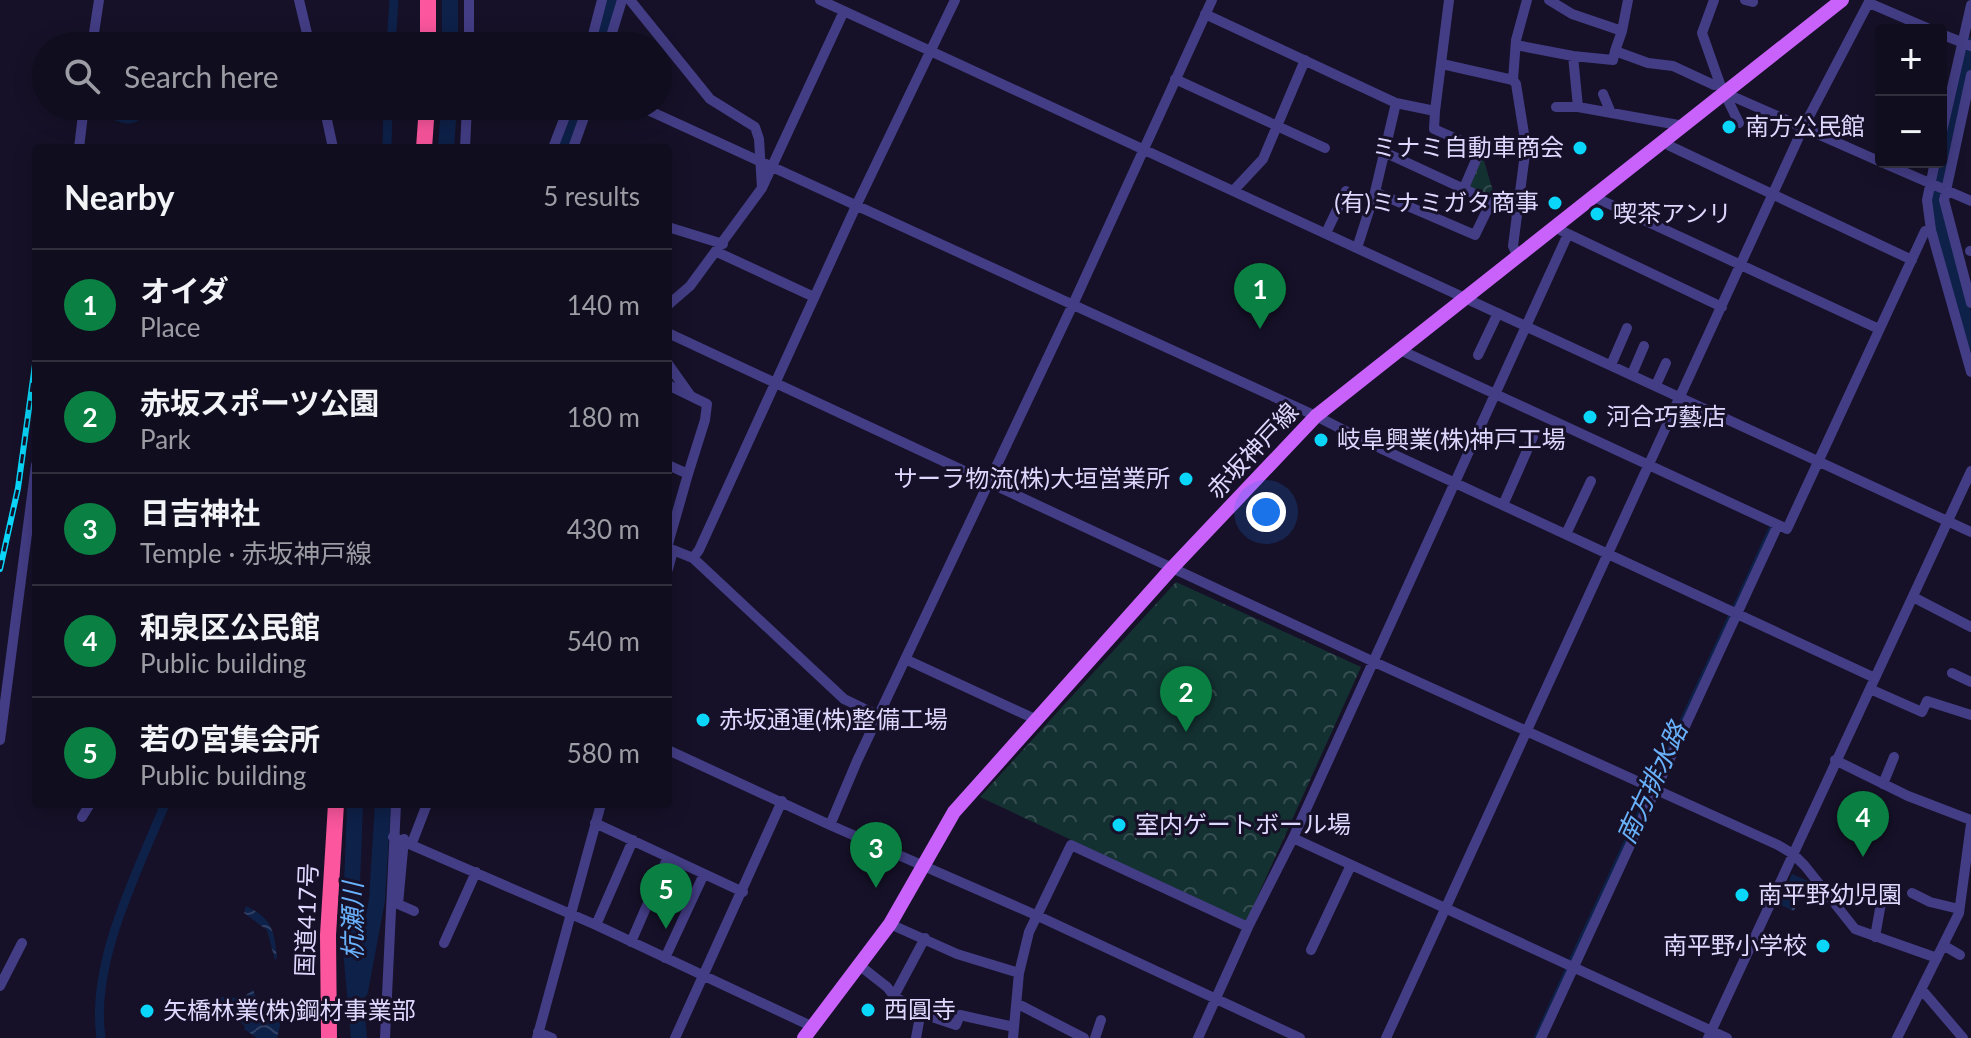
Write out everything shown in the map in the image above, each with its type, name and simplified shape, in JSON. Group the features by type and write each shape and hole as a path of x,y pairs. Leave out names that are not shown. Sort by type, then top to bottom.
{"highway":[{"path":"428,0 428,32"},
{"path":"424,144 426,120"},
{"name":"国道417号","path":"329,1038 328,935 336,808"}],"main road":[{"name":"赤坂神戸線","path":"808,1032 890,924 954,812 1172,568 1316,416 1517,255 1561,230 1592,196 1684,126 1723,88 1842,0"}],"street":[{"path":"94,32 99,0"},
{"path":"299,0 307,32"},
{"path":"469,0 469,32"},
{"path":"594,32 602,0"},
{"path":"612,32 622,0"},
{"path":"630,0 656,32"},
{"path":"820,0 1971,532"},
{"path":"693,558 955,0"},
{"path":"830,825 1212,0"},
{"path":"1449,0 1434,129 1477,148 1479,153 1464,188"},
{"path":"1517,255 1513,246 1526,146 1513,80 1516,45 1527,0"},
{"path":"1551,0 1572,14 1622,31"},
{"path":"1516,45 1613,60 1628,0"},
{"path":"1714,0 1702,33 1739,123"},
{"path":"1386,1038 1825,81 1869,1 1919,24"},
{"path":"1947,115 1967,45 1971,5"},
{"path":"672,302 690,286 762,188 844,11"},
{"path":"1205,14 1396,103 1435,111"},
{"path":"1947,37 1967,45"},
{"path":"1615,51 1648,63 1673,66 1875,159"},
{"path":"672,52 710,99 755,127 759,139 762,188"},
{"path":"1573,56 1578,107"},
{"path":"1234,190 1263,159 1305,60"},
{"path":"1442,64 1513,80"},
{"path":"1971,75 1945,189 1946,215 1971,303"},
{"path":"1175,79 1325,148"},
{"path":"1603,94 1611,113"},
{"path":"1357,248 1375,192 1396,103"},
{"path":"1556,107 1578,107 1684,126"},
{"path":"79,144 82,120"},
{"path":"327,120 332,144"},
{"path":"465,144 466,120"},
{"path":"555,144 564,120"},
{"path":"574,144 583,120"},
{"path":"669,120 1316,416 1875,678"},
{"path":"1664,141 1912,260"},
{"path":"1384,152 1516,213"},
{"path":"1903,168 1971,201"},
{"path":"1934,168 1927,200 1931,230 1971,372"},
{"path":"1326,233 1346,191"},
{"path":"1375,192 1475,235 1491,202"},
{"path":"1592,196 1879,329"},
{"path":"672,229 720,248 814,297"},
{"path":"1198,1038 1527,326 1561,230 1722,307"},
{"path":"1398,349 1787,529 1925,231 1931,230"},
{"path":"1478,355 1498,313"},
{"path":"1611,365 1627,328"},
{"path":"672,335 1793,854 1855,929 1937,958"},
{"path":"1632,374 1644,346"},
{"path":"1656,385 1666,363"},
{"path":"672,370 692,397"},
{"path":"672,387 707,404 672,540"},
{"path":"1503,505 1533,437"},
{"path":"672,467 688,474"},
{"path":"1710,1034 1971,471"},
{"path":"1566,534 1591,481"},
{"path":"0,740 32,496"},
{"path":"1541,1038 1570,965 1734,612 1777,527"},
{"path":"672,549 693,558 844,699 879,716"},
{"path":"1913,597 1971,627"},
{"path":"905,659 1035,719"},
{"path":"1952,673 1971,682"},
{"path":"1870,689 1922,712 1927,701 1971,715"},
{"path":"672,752 1300,1038"},
{"path":"1883,784 1894,757"},
{"path":"1835,760 1971,822 1959,911 1897,1038"},
{"path":"675,1038 782,801"},
{"path":"82,817 88,808"},
{"path":"397,808 403,840 398,904 414,911"},
{"path":"385,1038 403,840 424,808"},
{"path":"552,1038 538,1035 600,808"},
{"path":"595,823 743,892"},
{"path":"1293,838 1570,965 1710,1034 1727,1038"},
{"path":"403,840 704,975 808,1032"},
{"path":"596,925 633,840"},
{"path":"920,1016 956,1025 960,1015 1014,1032 1019,973 1029,932 1071,845 1248,927"},
{"path":"631,942 668,857"},
{"path":"1311,950 1351,865"},
{"path":"444,943 476,872"},
{"path":"665,958 704,874"},
{"path":"1912,893 1971,917"},
{"path":"1875,937 1881,903"},
{"path":"890,924 957,954 1019,973"},
{"path":"894,996 925,938"},
{"path":"0,986 22,943"},
{"path":"1943,945 1960,955"},
{"path":"859,965 894,996 915,1009 920,1016 916,1038"},
{"path":"1922,990 1963,1038"},
{"path":"1018,1004 1084,1038"},
{"path":"1095,1038 1101,1020"}],"green space":[{"path":"1482,154 1495,198 1470,187"},
{"path":"1176,582 1361,667 1246,922 980,797"}],"water":[{"path":"115,120 139,120 130,123"},
{"path":"1792,874 1808,881 1794,911 1779,904"},
{"path":"246,906 267,921 273,933 275,960 267,930 244,913"},
{"path":"253,990 258,1002 256,1007 283,1013 277,1038 257,1038 215,1002 219,997 242,998"}],"waterway":[{"path":"392,32 394,0"},
{"name":"杭瀬川","path":"450,0 450,32"},
{"path":"604,32 612,0"},
{"path":"1971,45 1935,197 1940,229 1971,342"},
{"path":"387,144 388,120"},
{"name":"杭瀬川","path":"446,144 448,120"},
{"path":"565,144 574,120"},
{"name":"南方排水路","path":"1733,609 1770,528"},
{"name":"南方排水路","path":"1570,961 1730,615"},
{"path":"101,1038 99,1009 109,949 163,808"},
{"name":"杭瀬川","path":"355,808 350,939 359,1038"},
{"path":"360,991 377,900 383,808"},
{"name":"南方排水路","path":"1535,1038 1567,968"}],"railway":[{"path":"0,569 18,488 32,386"}],"place":[{"name":"南方公民館","path":"1729,127"},
{"name":"ミナミ自動車商会","path":"1580,148"},
{"name":"(有)ミナミガタ商事","path":"1555,203"},
{"name":"喫茶アンリ","path":"1597,214"},
{"name":"オイダ","path":"1260,329"},
{"name":"河合巧藝店","path":"1590,417"},
{"name":"岐阜興業(株)神戸工場","path":"1321,440"},
{"name":"サーラ物流(株)大垣営業所","path":"1186,479"},
{"name":"赤坂通運(株)整備工場","path":"703,720"},
{"name":"赤坂スポーツ公園","path":"1186,732"},
{"name":"室内ゲートボール場","path":"1119,825"},
{"name":"和泉区公民館","path":"1863,857"},
{"name":"日吉神社","path":"876,888"},
{"name":"南平野幼児園","path":"1742,895"},
{"name":"若の宮集会所","path":"666,929"},
{"name":"南平野小学校","path":"1823,946"},
{"name":"西圓寺","path":"868,1010"},
{"name":"矢橋林業(株)鋼材事業部","path":"147,1011"}]}
